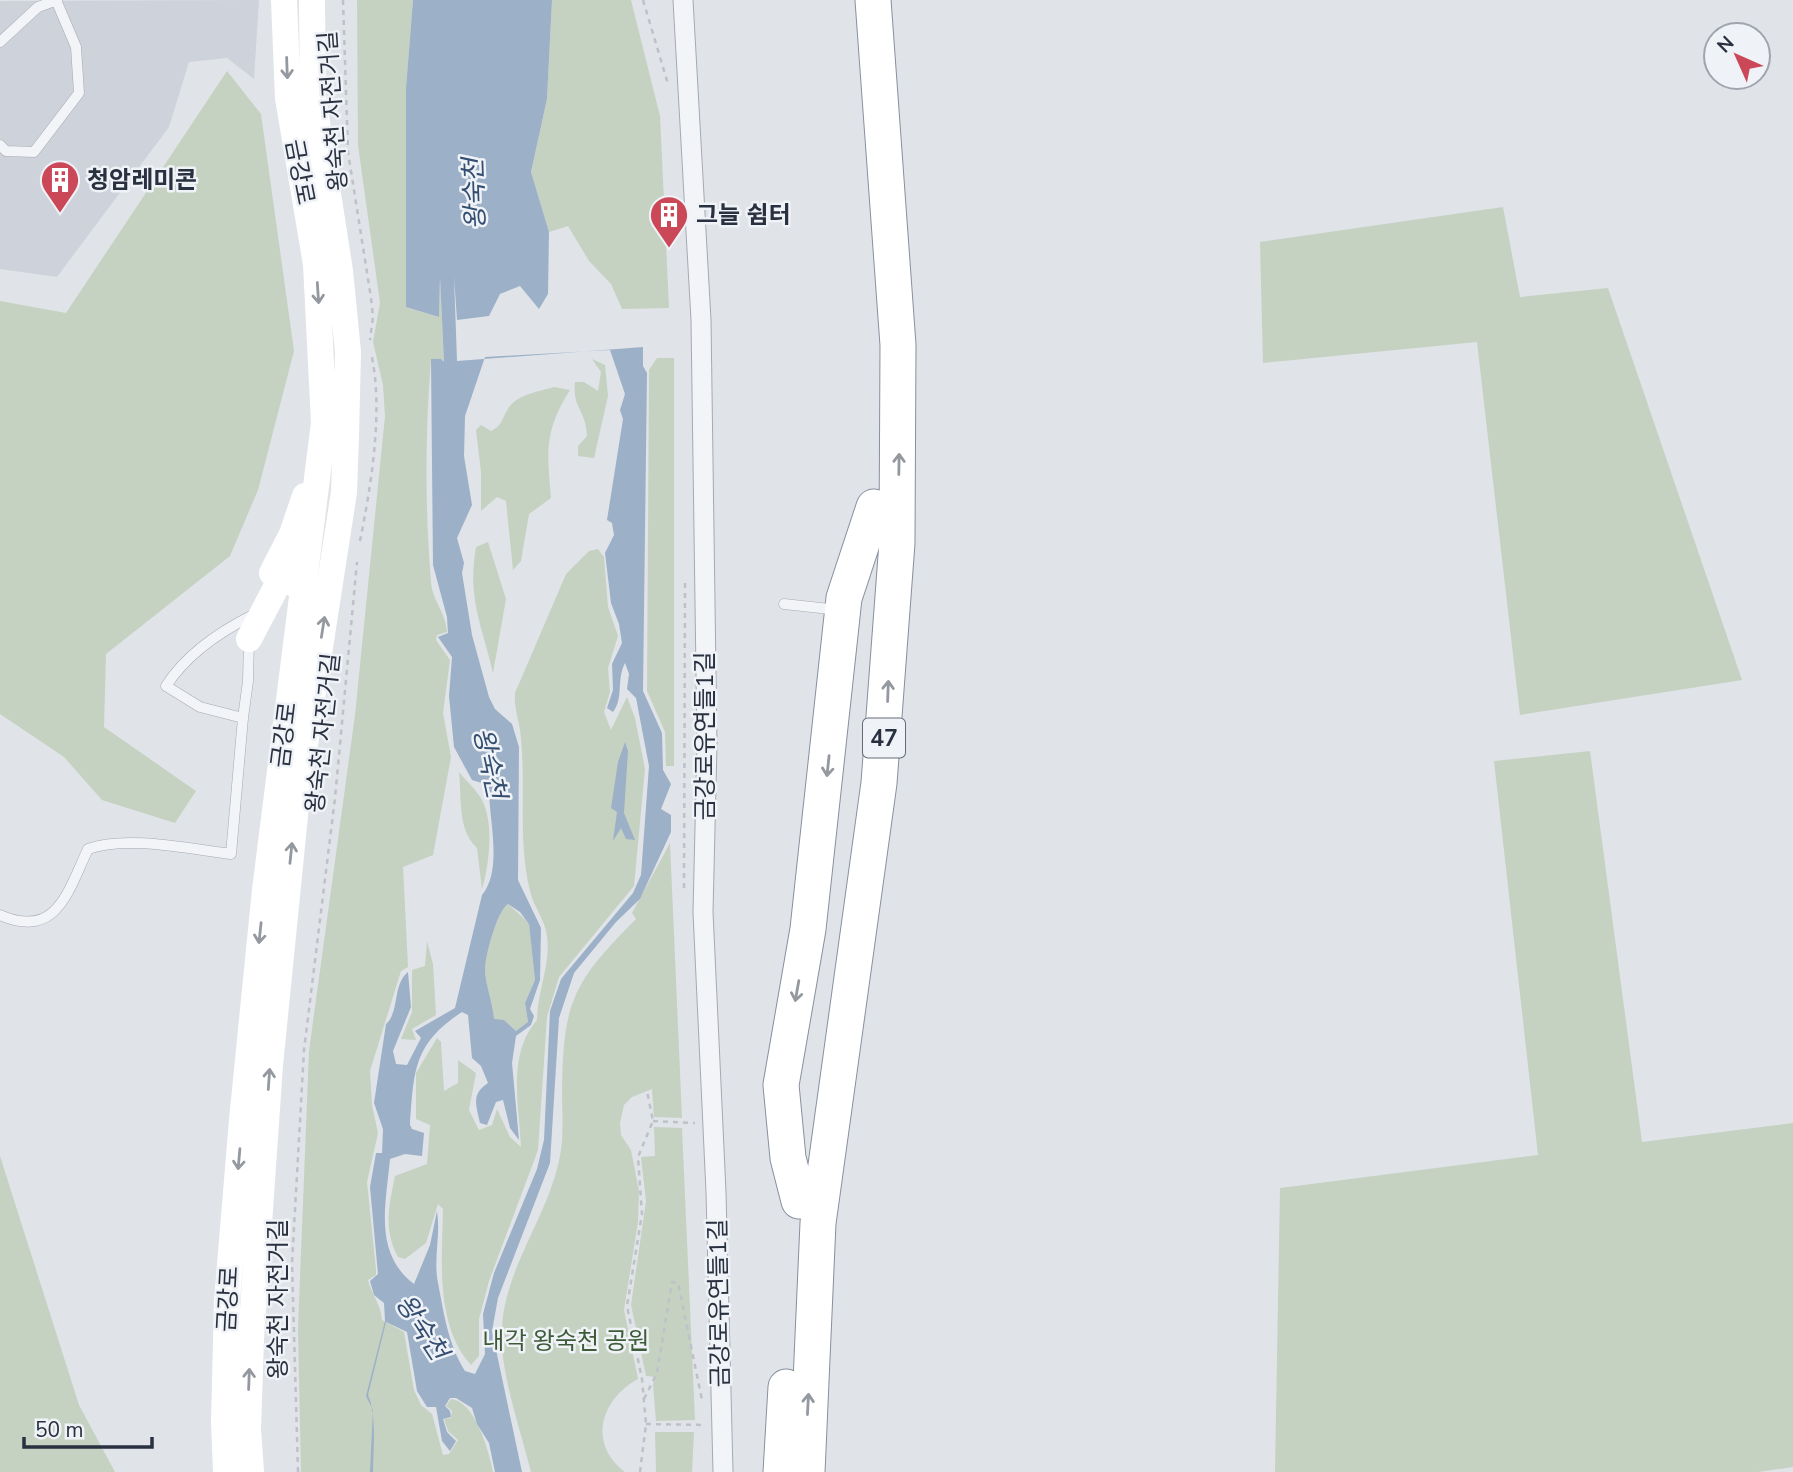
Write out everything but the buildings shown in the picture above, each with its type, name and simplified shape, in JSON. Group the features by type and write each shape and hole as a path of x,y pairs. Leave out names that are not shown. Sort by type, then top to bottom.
{"highway":[{"name":"47","path":"781,1472 799,1201 860,754 874,508 876,385 870,237 851,0"},
{"name":"47","path":"807,1472 818,1223 879,783 897,543 898,345 873,0"},
{"path":"799,1201 788,1158 781,1085 808,929 844,598 874,508"}],"main road":[{"name":"금강로","path":"226,1472 224,1422 227,1301 264,890 324,424 316,264 288,98 284,0"},
{"name":"금강로","path":"251,1472 248,1429 251,1339 270,1065 297,796 344,492 346,451 348,352 340,271 313,97 312,0"},
{"path":"251,627 303,503 313,436 321,331"},
{"path":"251,627 290,561 298,561 274,730 264,890"}],"street":[{"name":"금강로유연들1길","path":"683,0 701,320 707,744 703,912 716,1192 723,1472"}],"lane":[{"path":"0,42 38,7 57,0 76,47 79,93 34,152 6,151 0,145"},
{"path":"783,604 843,611"},
{"path":"0,915 18,923 54,915 88,849 105,843 231,854 248,681 251,627 227,628 173,676 166,686 200,708 243,718"}],"path":[{"name":"왕숙천 자전거길","path":"343,0 348,152 373,317 369,346 375,379 368,500 359,544"},
{"path":"643,0 670,89"},
{"name":"왕숙천 자전거길","path":"298,1472 292,1263 304,1050 335,798 357,555"},
{"path":"684,889 685,583"},
{"path":"640,1472 646,1424 642,1379 627,1306 642,1214 638,1157 653,1121 647,1091"},
{"path":"653,1121 697,1123"},
{"path":"643,1402 657,1373 672,1282 678,1283 703,1407"},
{"path":"646,1424 705,1425"}],"shaded area":[{"name":"청암레미콘","path":"259,0 254,79 227,58 189,62 169,127 57,277 0,269 0,1"}],"green space":[{"path":"357,0 413,0 406,88 406,307 439,317 440,276 444,362 441,359 431,360 427,499 432,589 447,632 437,635 436,640 450,660 443,713 451,757 433,855 403,867 408,967 401,971 370,1071 372,1105 378,1133 367,1182 376,1269 376,1275 368,1280 382,1320 404,1332 414,1390 421,1405 432,1414 443,1455 449,1454 458,1440 448,1431 444,1419 451,1418 452,1411 446,1406 451,1399 460,1402 474,1417 493,1472 301,1472 298,1329 309,1051 355,715 385,416 383,385 373,342 380,303 358,145"},
{"path":"552,0 631,0 660,116 669,308 622,309 611,284 589,261 568,226 549,232 531,172 547,99"},
{"path":"227,71 261,114 294,351 258,490 230,556 106,654 104,727 196,791 175,823 102,800 64,757 0,714 0,301 66,313"},
{"path":"1503,207 1520,297 1608,288 1742,680 1520,715 1477,342 1263,363 1260,242"},
{"path":"657,358 674,358 674,766 666,766 665,732 647,691 649,370"},
{"path":"592,359 605,365 608,396 594,458 578,456 578,446 587,436 575,398 575,382 584,382 598,391 601,372"},
{"path":"554,387 570,390 555,418 549,442 551,498 529,514 521,561 513,570 506,501 497,497 481,511 481,472 476,430 481,425 491,431 495,429 517,400"},
{"path":"488,542 506,599 493,673 477,612 473,582 476,547"},
{"path":"598,549 604,557 608,607 618,636 608,668 610,692 604,712 611,730 627,697 635,718 645,769 634,886 559,977 547,1017 538,1150 489,1281 479,1319 479,1356 471,1365 459,1349 446,1311 442,1270 443,1209 438,1204 426,1243 405,1259 398,1257 390,1237 391,1197 395,1176 427,1164 430,1125 416,1119 416,1073 437,1038 441,1042 444,1091 458,1083 458,1060 476,1073 469,1110 479,1130 492,1125 497,1109 510,1137 521,1147 517,1097 518,1064 528,1034 537,1020 548,942 545,926 531,896 526,871 522,750 515,693 566,574 589,551"},
{"path":"1590,751 1642,1142 1793,1123 1793,1467 1758,1472 1275,1472 1280,1188 1538,1155 1494,761"},
{"path":"459,772 483,802 488,822 487,869 482,889 477,848 463,822"},
{"name":"내각 왕숙천 공원","path":"670,843 682,1118 654,1117 652,1089 632,1097 624,1105 620,1123 621,1135 631,1150 639,1191 638,1222 624,1310 638,1379 615,1398 603,1422 603,1436 613,1461 625,1472 531,1472 503,1360 502,1326 505,1304 519,1261 555,1178 560,1156 565,1036 575,996 598,961 636,919 632,913"},
{"path":"508,904 529,923 535,980 525,1003 528,1023 516,1031 504,1020 494,1020 485,976 492,934"},
{"path":"427,941 433,964 436,1015 412,1029 416,1040 401,1039 412,1012 412,970 425,966"},
{"name":"내각 왕숙천 공원","path":"654,1127 682,1128 695,1420 656,1421 653,1384 656,1377 646,1376 631,1305 646,1201 641,1157 655,1156"},
{"path":"0,1156 79,1405 115,1472 0,1472"},
{"path":"655,1432 694,1432 692,1472 656,1472"}],"water":[{"name":"왕숙천","path":"413,0 552,0 547,99 531,172 549,232 548,294 539,309 520,286 500,294 489,316 457,320 454,276 457,361 484,359 465,416 464,456 472,505 457,538 464,563 462,573 472,635 489,697 495,709 512,724 519,747 518,880 541,928 540,980 530,1009 534,1016 531,1025 516,1036 512,1063 519,1140 510,1128 503,1100 496,1102 487,1125 480,1123 477,1096 488,1083 481,1066 472,1058 468,1015 462,1012 434,1036 419,1060 410,1125 412,1129 424,1133 422,1156 405,1154 390,1159 385,1210 387,1243 392,1258 401,1272 414,1284 430,1245 437,1211 438,1283 451,1339 465,1371 475,1374 485,1354 483,1314 494,1273 537,1169 544,1140 550,1011 561,979 633,893 641,875 649,766 636,698 627,689 629,674 625,663 616,707 613,712 607,708 613,690 612,664 622,643 619,624 611,603 605,553 614,535 612,523 607,520 623,419 620,410 625,394 610,350 583,352 643,347 643,366 647,373 643,691 662,733 663,770 671,784 661,809 671,815 671,832 640,899 616,922 574,973 559,1018 550,1163 498,1298 492,1331 522,1472 495,1472 489,1443 477,1424 472,1408 456,1398 450,1398 445,1406 451,1417 443,1419 447,1432 456,1441 450,1451 442,1441 436,1407 427,1407 417,1391 407,1332 386,1322 368,1395 372,1407 366,1396 385,1321 384,1303 374,1295 370,1281 378,1274 370,1187 376,1153 382,1153 383,1129 374,1103 386,1024 393,1013 400,984 408,972 411,1007 393,1051 396,1064 407,1065 421,1038 415,1031 455,1008 482,895 492,872 493,858 489,789 485,784 472,780 454,747 449,696 452,657 438,637 448,633 447,617 433,565 431,359 441,359 444,362 440,277 439,317 406,307 406,88","holes":["508,904 520,912 529,924 535,980 525,1003 528,1022 516,1031 504,1020 494,1019 485,970 496,924"]},
{"path":"625,742 628,751 624,813 635,840 626,839 621,828 613,841 617,812 611,808 618,762"},
{"path":"373,1414 373,1472 370,1472"}],"place":[{"name":"청암레미콘","path":"60,214"},
{"name":"그늘 쉼터","path":"669,249"}]}
